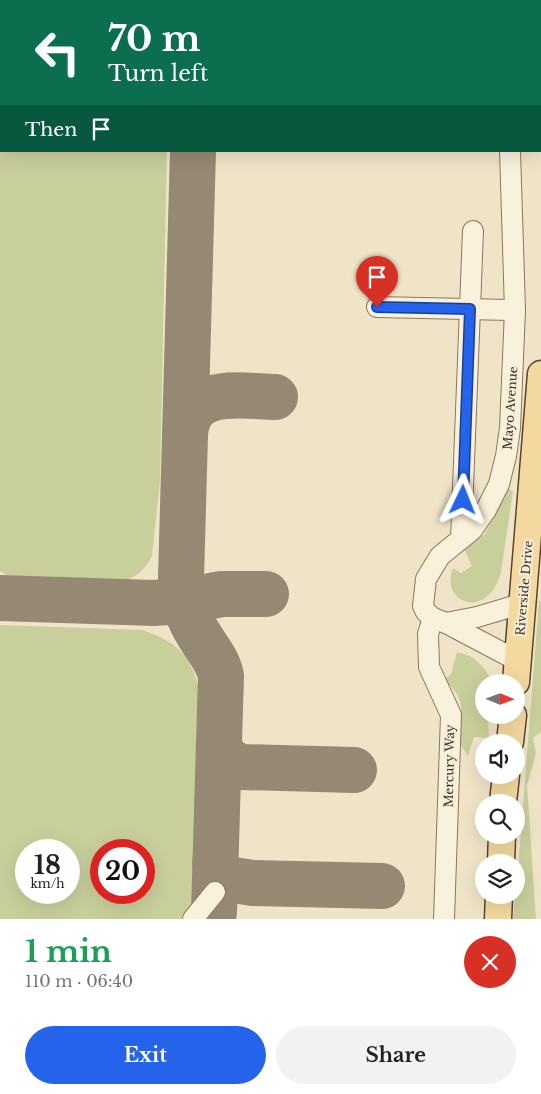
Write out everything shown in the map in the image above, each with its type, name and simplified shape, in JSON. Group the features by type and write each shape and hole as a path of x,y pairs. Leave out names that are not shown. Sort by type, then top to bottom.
{"main road":[{"name":"Riverside Drive","path":"517,672 541,374"},
{"path":"498,919 499,904"}],"street":[{"name":"Mayo Avenue","path":"440,620 426,612 423,606 426,579 440,556 472,530 486,510 499,484 506,456 510,428 514,310 510,152"},
{"path":"462,539 473,231"},
{"path":"377,307 514,310"},
{"path":"440,620 476,617 524,603"},
{"path":"440,620 517,672"},
{"name":"Mercury Way","path":"440,620 428,634 429,667 451,715 444,919"},
{"path":"193,919 215,892"}],"green space":[{"path":"0,152 167,152 160,481 152,556 142,570 127,580 28,582 9,577 0,571"},
{"path":"507,489 513,491 501,572 495,587 486,597 476,602 467,602 459,598 453,591 451,581 453,568 461,573 472,566 464,549 485,534"},
{"path":"539,601 541,601 541,732 533,738 536,753 527,785 536,919 513,919 514,904 525,904 525,854 519,854 520,844 525,844 525,780"},
{"path":"0,625 142,630 174,645 187,659 200,691 196,898 183,919 0,919"},
{"path":"457,652 474,659 487,674 475,674 475,724 488,724 489,734 475,734 468,756 457,739 461,714 460,700 452,687 444,680 451,674"}],"taxiway":[{"path":"193,152 181,578 188,614 215,660 221,676 214,912"},
{"path":"185,434 189,418 196,407 206,400 233,395 275,397"},
{"path":"0,598 154,603 183,601 222,594 266,594"},
{"path":"219,747 227,760 241,767 354,770"},
{"path":"215,863 219,872 227,879 253,883 382,886"}],"route":[{"path":"377,307 470,309 463,500"}]}
